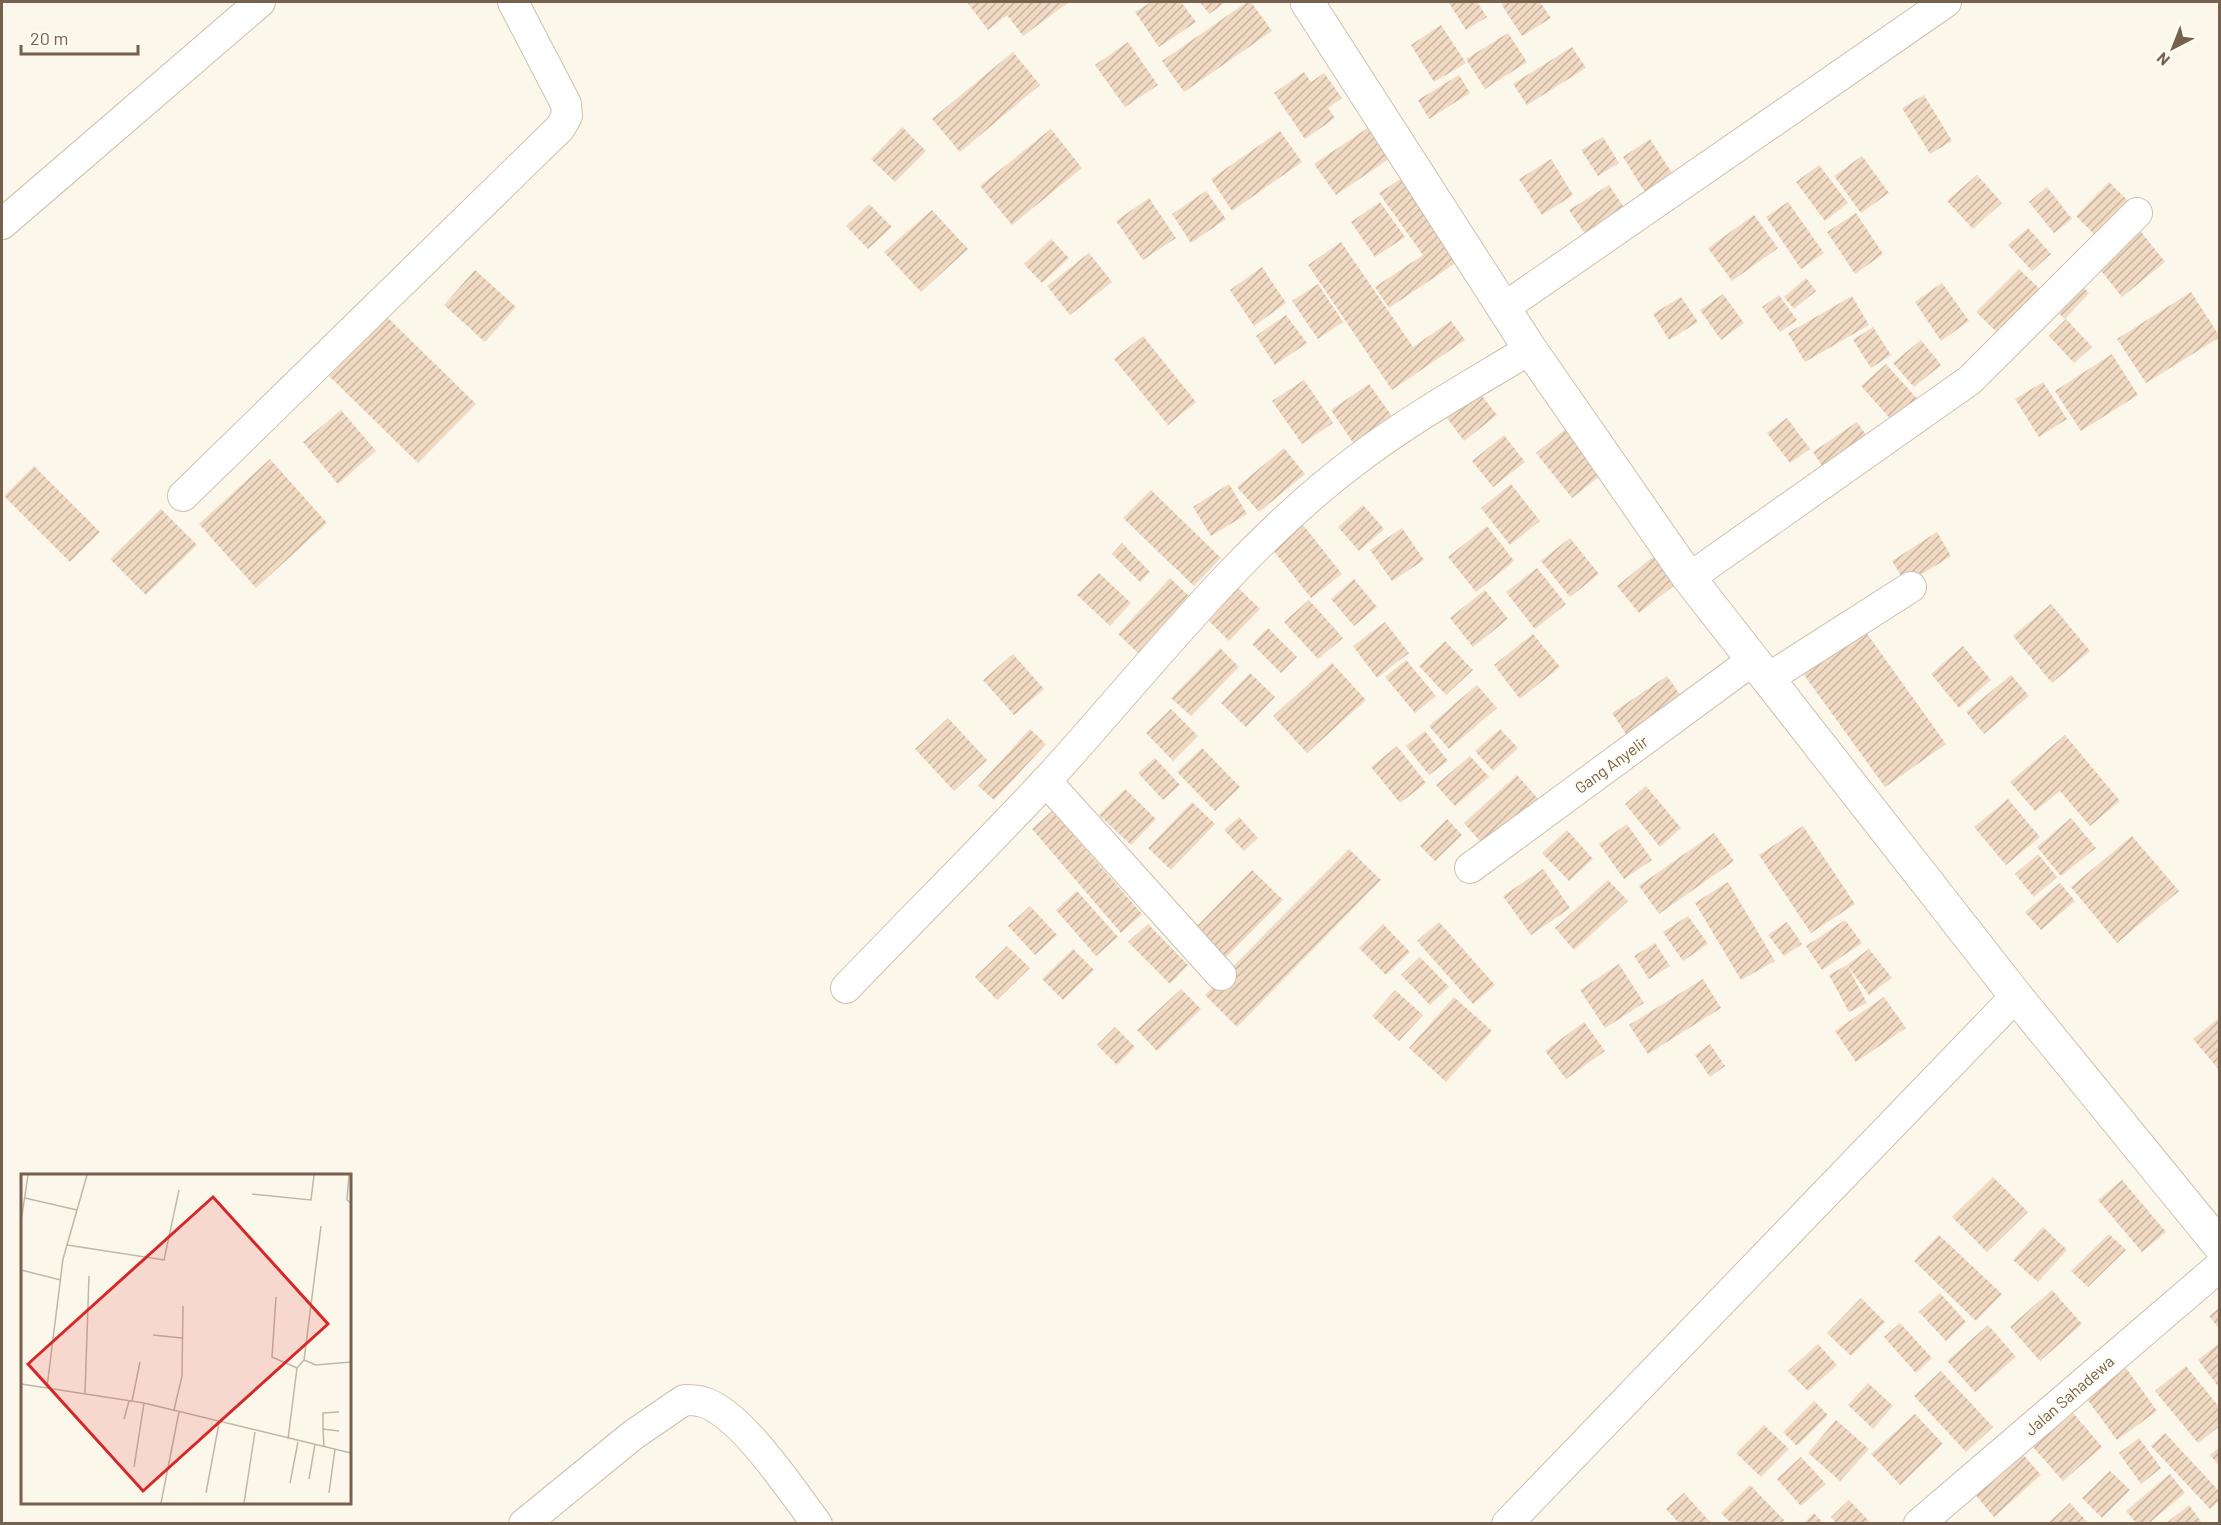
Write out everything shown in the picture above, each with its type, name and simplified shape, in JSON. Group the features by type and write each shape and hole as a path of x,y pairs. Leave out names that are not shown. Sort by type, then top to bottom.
{"street":[{"path":"2,224 260,2"},
{"path":"183,496 560,128 567,116 566,104 513,2"},
{"path":"1306,2 1530,349 1689,578 2016,996 2220,1246"},
{"path":"1505,307 1946,2"},
{"path":"1689,578 1970,381 2137,213"},
{"path":"846,988 1046,781 1152,661 1276,529 1355,461 1439,404 1530,349"},
{"name":"Gang Anyelir","path":"1470,868 1760,670 1911,587"},
{"path":"1046,781 1221,975"},
{"path":"1507,1524 2016,996"},
{"name":"Jalan Sahadewa","path":"1919,1524 2220,1266"},
{"path":"524,1524 633,1435 684,1400 704,1402 723,1413 750,1437 817,1524"}],"building":[{"path":"967,2 1069,2 1023,36 1007,15 988,30"},
{"path":"1151,2 1181,2 1196,22 1159,47 1135,12"},
{"path":"1200,2 1226,2 1209,14"},
{"path":"1247,2 1251,2 1272,31 1184,92 1162,61"},
{"path":"1477,2 1487,17 1466,30 1449,3"},
{"path":"1540,2 1551,18 1522,36 1501,4"},
{"path":"1441,25 1466,63 1434,82 1411,45"},
{"path":"1508,33 1527,62 1485,89 1466,59"},
{"path":"1128,42 1158,85 1125,107 1095,65"},
{"path":"1572,47 1586,68 1527,105 1513,84"},
{"path":"1013,52 1040,85 960,152 932,119"},
{"path":"1304,72 1311,82 1324,73 1342,98 1328,108 1335,118 1305,139 1274,93"},
{"path":"1459,75 1470,93 1429,119 1418,100"},
{"path":"1924,95 1952,141 1930,154 1902,108"},
{"path":"1375,123 1396,154 1336,195 1314,164"},
{"path":"902,127 926,151 895,182 871,159"},
{"path":"1051,129 1082,168 1012,225 980,186"},
{"path":"1280,131 1302,162 1232,211 1211,179"},
{"path":"1603,137 1619,163 1598,176 1581,150"},
{"path":"1650,139 1674,176 1646,194 1623,157"},
{"path":"1862,156 1889,193 1861,213 1834,176"},
{"path":"1551,159 1573,195 1542,215 1519,179"},
{"path":"1819,165 1848,203 1825,221 1796,182"},
{"path":"1408,174 1466,256 1389,308 1375,287 1423,255 1379,193"},
{"path":"1977,175 2002,203 1973,229 1947,201"},
{"path":"2109,182 2131,204 2098,238 2076,216"},
{"path":"1609,185 1627,212 1587,237 1569,210"},
{"path":"2047,187 2072,219 2054,233 2029,202"},
{"path":"1206,191 1226,219 1191,243 1172,214"},
{"path":"1149,198 1176,238 1143,260 1116,221"},
{"path":"1380,202 1405,237 1375,257 1351,222"},
{"path":"1788,202 1824,253 1801,269 1766,217"},
{"path":"869,204 892,227 868,249 846,226"},
{"path":"932,210 968,249 921,292 884,252"},
{"path":"1856,213 1883,254 1855,274 1827,232"},
{"path":"1754,215 1778,248 1732,281 1708,248"},
{"path":"2028,228 2051,254 2032,271 2008,245"},
{"path":"2138,228 2165,262 2122,297 2095,263"},
{"path":"1051,239 1069,258 1042,283 1024,264"},
{"path":"1341,242 1413,347 1451,321 1465,340 1392,390 1308,265"},
{"path":"1089,253 1112,282 1070,315 1047,286"},
{"path":"1262,267 1286,303 1254,326 1230,290"},
{"path":"2019,269 2044,293 2002,337 1976,312"},
{"path":"475,270 516,307 485,342 444,305"},
{"path":"1806,278 1816,291 1794,309 1784,297"},
{"path":"2077,281 2089,293 2065,319 2052,307"},
{"path":"1942,283 1969,321 1941,341 1915,302"},
{"path":"1318,284 1343,322 1318,339 1292,301"},
{"path":"2191,292 2220,337 2146,383 2117,339"},
{"path":"1723,294 1744,323 1721,340 1700,310"},
{"path":"1779,295 1797,320 1780,332 1762,307"},
{"path":"1852,296 1869,325 1805,362 1788,333"},
{"path":"1681,297 1698,322 1669,340 1653,314"},
{"path":"1286,315 1307,343 1275,365 1256,336"},
{"path":"387,317 476,404 418,463 329,376"},
{"path":"2066,319 2092,347 2074,363 2049,336"},
{"path":"1873,327 1891,355 1871,368 1853,340"},
{"path":"1143,336 1196,402 1168,425 1114,359"},
{"path":"1921,340 1941,365 1914,387 1893,363"},
{"path":"2112,354 2138,395 2081,431 2055,391"},
{"path":"1886,364 1920,402 1895,424 1861,386"},
{"path":"1304,380 1333,423 1302,444 1272,401"},
{"path":"2043,382 2067,419 2039,437 2015,399"},
{"path":"1369,384 1397,423 1358,450 1331,410"},
{"path":"1479,392 1497,415 1464,441 1447,418"},
{"path":"341,410 376,451 338,484 303,442"},
{"path":"1787,418 1810,449 1790,463 1767,433"},
{"path":"1857,422 1871,442 1826,472 1813,452"},
{"path":"1573,423 1609,469 1572,498 1536,453"},
{"path":"1504,435 1525,462 1493,487 1472,461"},
{"path":"1284,448 1305,474 1259,512 1237,487"},
{"path":"270,459 327,523 256,588 199,524"},
{"path":"34,466 100,532 70,562 4,496"},
{"path":"1229,484 1247,514 1211,536 1193,507"},
{"path":"1511,484 1540,521 1510,545 1481,508"},
{"path":"1151,490 1221,558 1194,586 1123,518"},
{"path":"1363,505 1384,529 1359,551 1338,527"},
{"path":"161,509 197,545 146,595 110,559"},
{"path":"1300,521 1342,574 1311,598 1269,545"},
{"path":"1487,526 1514,561 1476,592 1448,557"},
{"path":"1402,528 1424,560 1392,581 1370,550"},
{"path":"1937,532 1951,556 1906,584 1892,561"},
{"path":"1570,538 1599,574 1570,597 1541,561"},
{"path":"1122,543 1150,572 1140,582 1112,554"},
{"path":"1659,552 1681,580 1639,613 1617,586"},
{"path":"1537,568 1566,604 1535,629 1506,592"},
{"path":"1099,573 1131,603 1110,626 1077,595"},
{"path":"1170,578 1192,599 1139,654 1118,634"},
{"path":"1354,579 1377,607 1354,626 1331,599"},
{"path":"1232,582 1260,609 1229,641 1202,614"},
{"path":"1485,590 1508,619 1473,647 1450,618"},
{"path":"1309,600 1343,638 1318,659 1284,622"},
{"path":"2051,604 2090,651 2052,683 2013,636"},
{"path":"1385,622 1409,653 1377,678 1353,646"},
{"path":"1860,624 1946,744 1885,787 1799,668"},
{"path":"1268,628 1297,657 1281,673 1252,644"},
{"path":"1533,634 1560,667 1520,699 1494,665"},
{"path":"1445,641 1473,670 1446,695 1419,666"},
{"path":"1963,646 1991,680 1959,708 1931,674"},
{"path":"1220,648 1239,667 1191,716 1171,698"},
{"path":"1013,654 1044,689 1014,715 983,680"},
{"path":"1406,660 1436,696 1415,713 1385,677"},
{"path":"1332,663 1366,700 1307,753 1273,716"},
{"path":"1250,673 1275,697 1246,727 1221,703"},
{"path":"2011,675 2029,696 1984,734 1966,712"},
{"path":"1667,676 1685,702 1630,740 1612,713"},
{"path":"1477,685 1497,708 1449,749 1429,726"},
{"path":"1171,709 1198,736 1173,761 1146,733"},
{"path":"948,718 987,760 954,791 915,749"},
{"path":"1030,729 1046,744 994,800 978,786"},
{"path":"1500,729 1518,748 1493,771 1475,751"},
{"path":"1425,731 1448,761 1429,775 1406,746"},
{"path":"2065,735 2120,801 2090,826 2060,791 2035,811 2010,782"},
{"path":"1397,746 1426,783 1400,803 1371,767"},
{"path":"1202,748 1240,787 1215,811 1177,772"},
{"path":"1470,756 1489,777 1455,806 1436,785"},
{"path":"1155,758 1180,785 1163,800 1138,773"},
{"path":"1517,775 1539,800 1485,847 1464,823"},
{"path":"1646,786 1681,828 1660,847 1625,804"},
{"path":"1125,789 1156,819 1131,845 1099,815"},
{"path":"2008,799 2040,837 2006,865 1974,827"},
{"path":"1192,802 1215,824 1171,870 1148,848"},
{"path":"1052,811 1142,914 1121,933 1032,829"},
{"path":"1239,817 1258,838 1244,851 1224,830"},
{"path":"2071,818 2096,848 2061,876 2037,847"},
{"path":"1447,819 1462,835 1435,861 1420,846"},
{"path":"1627,824 1652,860 1624,879 1599,844"},
{"path":"1803,826 1855,904 1811,933 1759,855"},
{"path":"1567,830 1593,859 1569,881 1542,853"},
{"path":"1714,833 1734,861 1659,914 1639,886"},
{"path":"2132,836 2179,891 2117,943 2071,887"},
{"path":"1349,849 1381,880 1237,1027 1205,995"},
{"path":"2038,854 2057,877 2034,897 2015,874"},
{"path":"1543,869 1570,908 1531,935 1503,896"},
{"path":"1252,870 1283,900 1226,957 1196,927"},
{"path":"1608,880 1628,901 1574,950 1555,928"},
{"path":"1728,882 1775,961 1741,980 1695,903"},
{"path":"2060,883 2075,901 2041,930 2025,912"},
{"path":"1077,891 1118,937 1096,956 1056,910"},
{"path":"1030,906 1057,935 1035,955 1008,926"},
{"path":"1688,916 1708,944 1683,961 1663,932"},
{"path":"1845,920 1862,943 1822,970 1806,946"},
{"path":"1439,922 1495,985 1473,1004 1417,941"},
{"path":"1787,922 1802,944 1784,956 1768,935"},
{"path":"1148,924 1188,965 1170,984 1128,942"},
{"path":"1383,924 1410,952 1386,975 1359,948"},
{"path":"1655,943 1670,966 1649,979 1634,956"},
{"path":"1007,946 1030,968 997,1000 975,977"},
{"path":"1073,949 1094,970 1063,1000 1042,979"},
{"path":"1869,949 1892,978 1869,995 1847,965"},
{"path":"1420,957 1449,987 1430,1005 1401,975"},
{"path":"1619,964 1644,1003 1605,1028 1580,990"},
{"path":"1847,965 1867,1003 1849,1012 1829,975"},
{"path":"1703,979 1721,1008 1648,1054 1629,1025"},
{"path":"1181,989 1201,1009 1157,1051 1137,1030"},
{"path":"1395,990 1423,1015 1399,1041 1372,1016"},
{"path":"1454,997 1492,1031 1446,1082 1409,1048"},
{"path":"1884,997 1906,1028 1856,1062 1835,1031"},
{"path":"2220,1017 2220,1071 2193,1039"},
{"path":"1584,1022 1605,1051 1566,1079 1545,1051"},
{"path":"1115,1027 1135,1047 1117,1065 1097,1045"},
{"path":"1710,1044 1725,1066 1710,1077 1695,1055"},
{"path":"1993,1177 2028,1212 1987,1252 1952,1217"},
{"path":"2122,1180 2166,1232 2142,1252 2098,1200"},
{"path":"2043,1227 2067,1250 2038,1282 2013,1260"},
{"path":"2109,1234 2126,1250 2088,1287 2071,1271"},
{"path":"1939,1235 2002,1294 1976,1321 1914,1261"},
{"path":"2052,1290 2082,1324 2040,1361 2010,1327"},
{"path":"1940,1293 1966,1322 1946,1341 1919,1312"},
{"path":"1861,1298 1885,1322 1851,1356 1827,1333"},
{"path":"2220,1307 2220,1330 2209,1316"},
{"path":"1900,1323 1932,1358 1916,1373 1884,1337"},
{"path":"1988,1325 2016,1357 1975,1392 1947,1361"},
{"path":"1818,1344 1837,1365 1808,1391 1788,1371"},
{"path":"2218,1344 2220,1346 2220,1389 2198,1360"},
{"path":"2121,1361 2157,1411 2117,1440 2081,1391"},
{"path":"2186,1366 2220,1408 2220,1426 2198,1443 2155,1391"},
{"path":"1941,1371 1993,1427 1966,1452 1914,1396"},
{"path":"1868,1383 1893,1406 1873,1429 1848,1405"},
{"path":"1814,1401 1828,1415 1797,1446 1783,1432"},
{"path":"2073,1413 2102,1447 2063,1481 2033,1447"},
{"path":"1915,1414 1943,1444 1900,1485 1871,1454"},
{"path":"1836,1420 1869,1449 1840,1481 1808,1453"},
{"path":"1764,1425 1789,1449 1761,1477 1736,1453"},
{"path":"2165,1433 2220,1492 2220,1500 2210,1509 2151,1446"},
{"path":"2139,1438 2161,1468 2141,1484 2119,1453"},
{"path":"2220,1447 2220,1466 2210,1455"},
{"path":"2020,1451 2041,1475 1994,1517 1973,1492"},
{"path":"1801,1457 1826,1484 1801,1506 1777,1479"},
{"path":"2110,1471 2130,1490 2102,1518 2082,1498"},
{"path":"2170,1474 2185,1493 2148,1524 2137,1524 2126,1511"},
{"path":"1750,1485 1784,1520 1781,1524 1732,1524 1721,1513"},
{"path":"1684,1493 1712,1524 1680,1524 1666,1509"},
{"path":"1849,1500 1872,1524 1837,1524 1831,1517"},
{"path":"2070,1503 2089,1524 2047,1524"},
{"path":"2189,1505 2203,1524 2165,1524"},
{"path":"1814,1513 1824,1524 1803,1524"}]}
